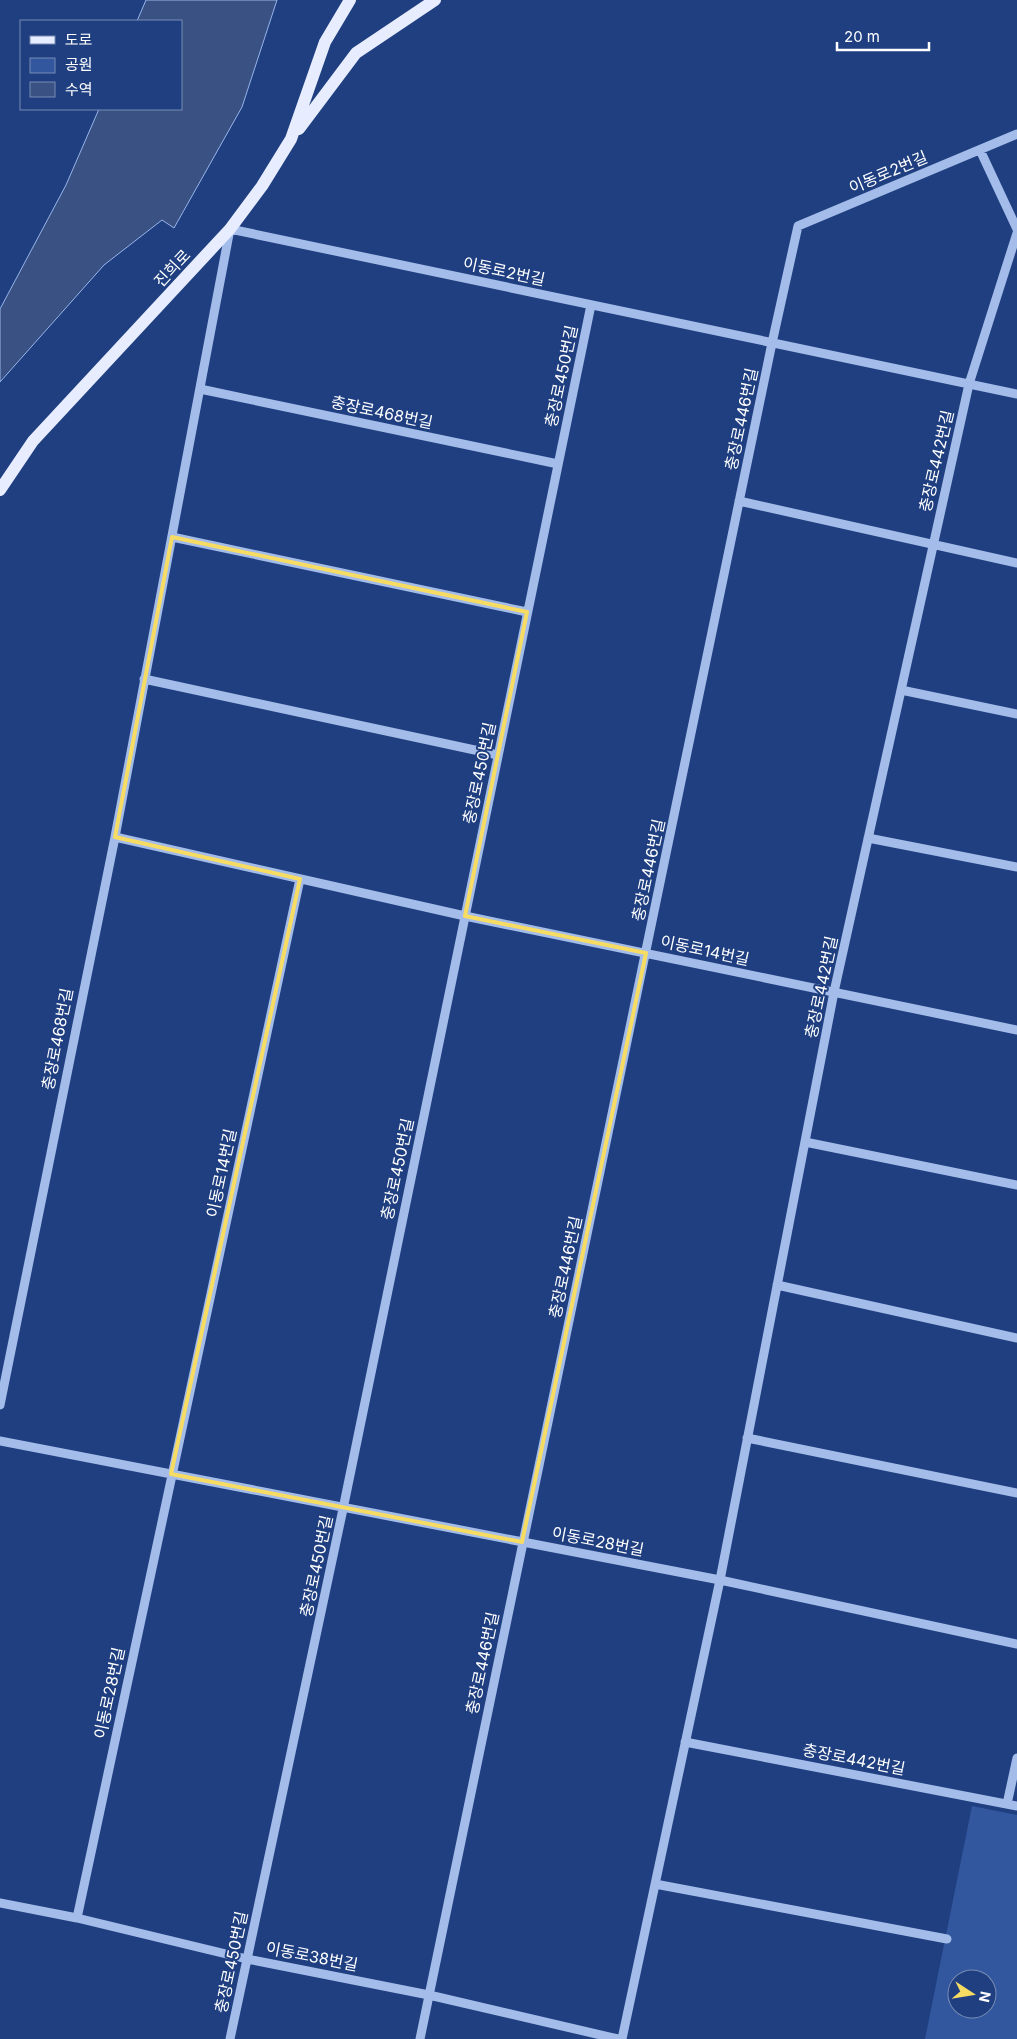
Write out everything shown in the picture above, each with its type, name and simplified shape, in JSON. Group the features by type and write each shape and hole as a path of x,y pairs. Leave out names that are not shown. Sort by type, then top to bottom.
{"main road":[{"name":"진희로","path":"0,490 33,441 230,230 262,186 291,139 325,42 350,0"},
{"path":"291,139 356,53 435,0"}],"street":[{"name":"이동로2번길","path":"772,342 798,226 1017,134"},
{"path":"980,150 1017,228"},
{"name":"이동로2번길","path":"230,230 1017,394"},
{"name":"충장로468번길","path":"0,1405 115,837 230,230"},
{"name":"충장로442번길","path":"622,2039 720,1580 834,992 969,384 1017,233"},
{"name":"충장로450번길","path":"230,2039 343,1508 591,305"},
{"name":"충장로446번길","path":"420,2039 772,342"},
{"name":"충장로468번길","path":"200,389 558,464"},
{"path":"739,501 1017,563"},
{"path":"172,537 527,612"},
{"path":"144,679 498,755"},
{"path":"901,690 1017,714"},
{"name":"이동로14번길","path":"115,837 465,916 1017,1030"},
{"path":"868,838 1017,868"},
{"name":"이동로14번길","path":"171,1474 300,879"},
{"path":"805,1142 1017,1185"},
{"path":"777,1285 1017,1338"},
{"path":"747,1438 1017,1493"},
{"name":"이동로28번길","path":"0,1441 720,1580 1017,1644"},
{"name":"이동로28번길","path":"77,1918 171,1474"},
{"name":"충장로442번길","path":"685,1742 1017,1806"},
{"path":"1007,1804 1017,1758"},
{"path":"655,1884 947,1939"},
{"name":"이동로38번길","path":"0,1903 77,1918 247,1959 428,1995 618,2039"}],"highlighted area":[{"path":"172,537 527,612 465,916 646,953 522,1542 171,1474 300,879 115,837"}],"green space":[{"path":"972,1806 1017,1815 1017,2039 925,2039"}],"water":[{"path":"146,0 277,0 242,107 174,228 162,220 104,265 0,382 0,309 66,185 99,110 182,110 182,20 137,20"}]}
